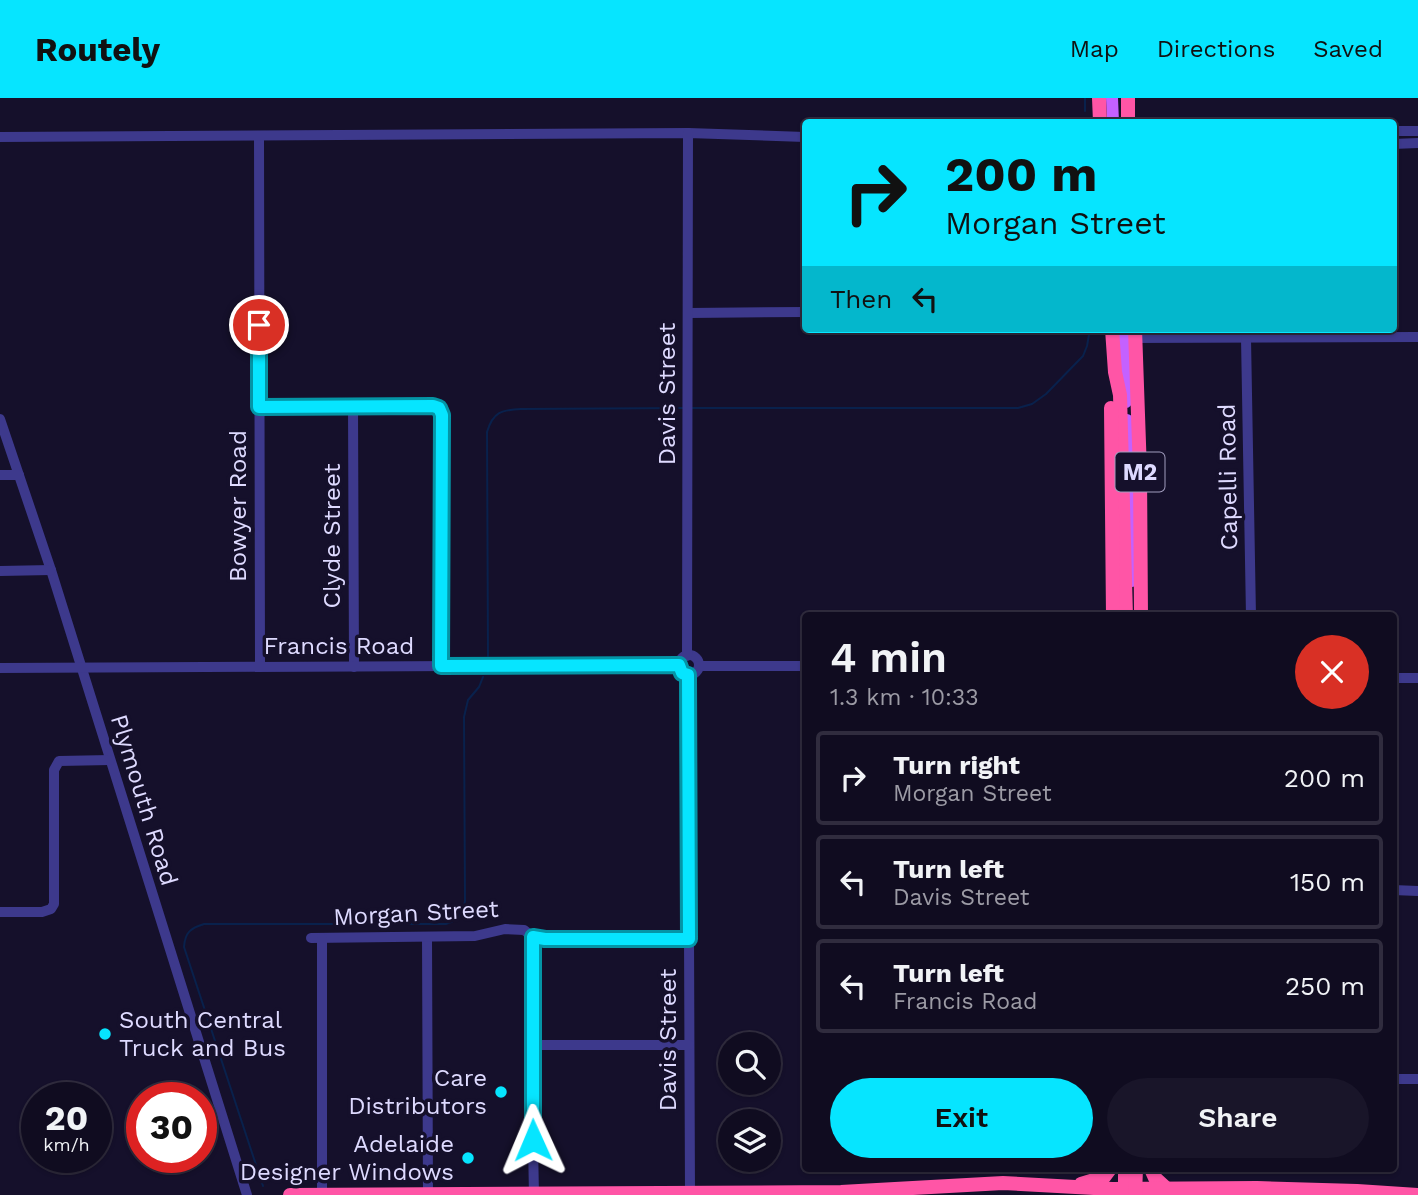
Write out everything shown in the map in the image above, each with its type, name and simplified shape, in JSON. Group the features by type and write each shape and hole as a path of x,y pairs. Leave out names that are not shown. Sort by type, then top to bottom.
{"highway":[{"path":"1099,98 1100,119"},
{"path":"1128,98 1128,119"},
{"name":"M2","path":"1123,333 1115,372 1121,395 1126,612"},
{"name":"M2","path":"1123,333 1140,472 1141,612"},
{"path":"1112,612 1111,402 1115,372"},
{"path":"1073,1187 1104,1177 1109,1172"},
{"path":"1112,1172 1116,1193"},
{"path":"1116,1193 1124,1172"},
{"path":"1137,1172 1141,1193"},
{"path":"1141,1193 1144,1172"},
{"path":"1153,1172 1155,1178 1168,1189"},
{"path":"290,1195 841,1192 1003,1183 1073,1187 1116,1193 1168,1189 1257,1188 1418,1195"}],"main road":[{"path":"1097,119 1112,103"},
{"path":"1123,333 1131,499 1132,612"}],"street":[{"path":"1397,131 1418,131"},
{"path":"0,137 688,133 802,136"},
{"name":"Davis Street","path":"687,656 688,133"},
{"name":"Bowyer Road","path":"259,136 260,667"},
{"path":"1397,144 1418,144"},
{"path":"688,313 802,313"},
{"path":"1158,333 1246,338 1418,337"},
{"name":"Capelli Road","path":"1246,338 1251,612"},
{"name":"Clyde Street","path":"353,406 354,667"},
{"path":"259,407 439,408 442,415 441,666"},
{"name":"Plymouth Road","path":"0,418 51,570 247,1195"},
{"path":"0,475 19,475"},
{"path":"0,571 51,570"},
{"path":"687,656 696,659 699,666 694,674 688,675 682,673 679,665 681,659 687,656"},
{"name":"Francis Road","path":"0,668 679,665"},
{"path":"699,666 802,666"},
{"name":"Davis Street","path":"688,675 690,1194"},
{"path":"1397,678 1418,678"},
{"path":"0,912 41,912 51,909 54,904 54,770 59,761 110,760"},
{"path":"1397,890 1418,891"},
{"name":"Morgan Street","path":"322,1195 317,938 475,936 505,929 524,930 533,937 545,939 689,939"},
{"path":"428,937 428,1195"},
{"path":"533,937 534,1194"},
{"path":"533,1045 689,1045"},
{"path":"1397,1079 1418,1079"}],"waterway":[{"path":"1085,98 1085,111"},
{"path":"690,408 1018,408 1032,404 1046,394 1083,356 1089,333"},
{"path":"488,656 487,432 495,416 503,411 521,409 684,408"},
{"path":"263,1186 184,947 187,934 204,924 446,924 454,921 462,913 465,901 464,717 468,700 479,687 483,677"}],"place":[{"name":"South Central Truck and Bus","path":"105,1034"},
{"name":"Care Distributors","path":"501,1092"},
{"name":"Adelaide Designer Windows","path":"468,1158"}],"route":[{"path":"259,325 259,407 439,408 442,415 441,666 679,665 682,673 688,675 689,939 533,937 533,1140"}]}
